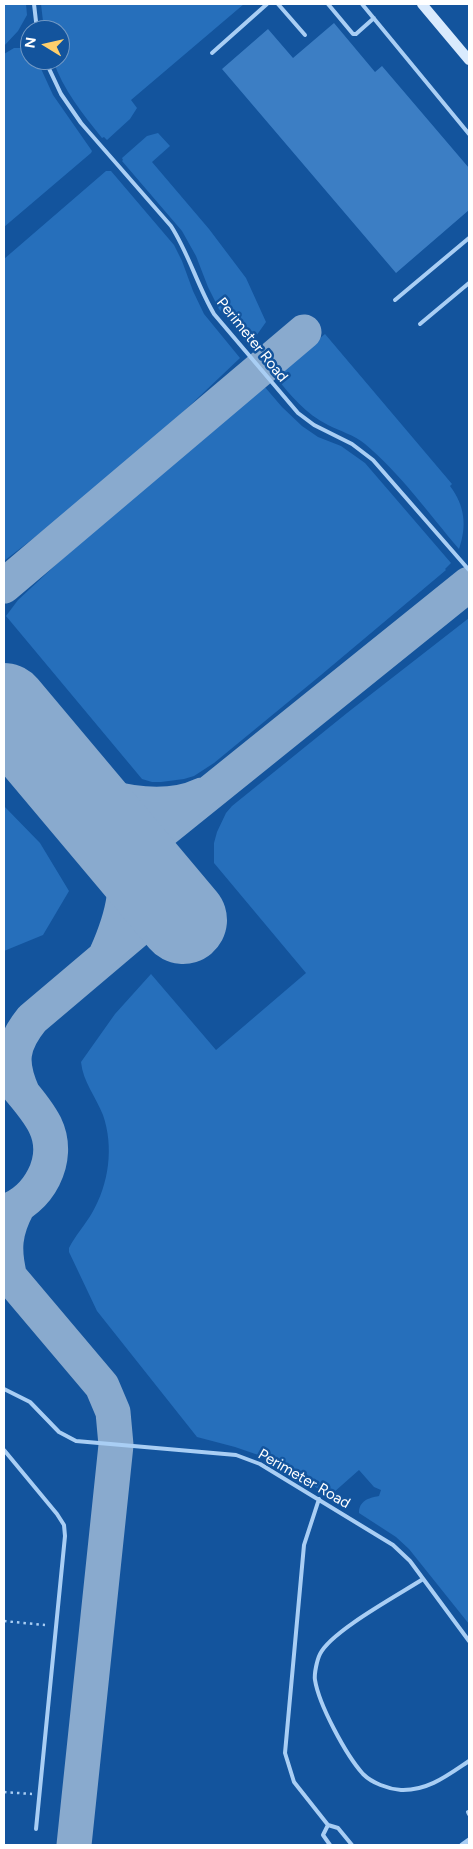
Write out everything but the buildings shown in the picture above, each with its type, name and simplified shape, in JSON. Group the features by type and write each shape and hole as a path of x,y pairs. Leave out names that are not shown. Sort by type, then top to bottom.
{"main road":[{"path":"422,4 469,60"}],"street":[{"path":"462,1845 469,1840"}],"lane":[{"path":"34,4 36,20"},
{"path":"212,53 267,4"},
{"path":"278,4 305,35"},
{"path":"328,4 353,34 356,34 374,18"},
{"path":"362,4 469,134"},
{"name":"Perimeter Road","path":"50,70 61,94 81,123 181,241 204,297 214,314 298,413 314,425 352,444 374,460 469,570"},
{"path":"394,300 469,238"},
{"path":"420,324 469,282"},
{"name":"Perimeter Road","path":"4,1389 30,1402 60,1432 76,1441 236,1455 260,1464 393,1545 410,1561 469,1641"},
{"path":"4,1450 57,1514 64,1525 65,1536 36,1829"},
{"path":"319,1499 304,1545 285,1753 294,1782 328,1825 338,1828 352,1845"},
{"path":"423,1579 339,1632 320,1654 314,1678 325,1711 350,1755 364,1775 381,1786 400,1790 422,1788 438,1781 469,1761"},
{"path":"328,1825 323,1835 330,1845"}],"path":[{"path":"4,1621 45,1625"},
{"path":"4,1792 38,1795"}],"shaded area":[{"path":"4,4 26,4 27,15 24,20 20,20 18,31 4,46"},
{"path":"41,4 244,4 131,100 137,108 130,119 107,140 104,137 102,138 74,101 57,70 70,70 70,20 43,20"},
{"path":"14,48 20,48 20,70 42,70 53,95 92,151 4,227 4,54"},
{"path":"158,133 170,146 152,162 209,229 246,278 266,322 249,346 219,309 196,256 182,231 122,161 122,158 147,136"},
{"path":"106,171 111,171 174,245 204,314 240,358 162,432 79,503 4,561 4,259"},
{"path":"325,334 452,484 450,486 462,509 464,524 459,549 378,455 356,438 320,421 293,397 275,376"},
{"path":"264,386 302,426 318,437 341,446 365,463 451,563 446,570 214,763 194,776 184,779 152,782 142,779 6,616 18,600 90,533"},
{"path":"469,618 469,1624 409,1549 396,1537 359,1513 362,1503 379,1496 381,1490 374,1487 359,1470 333,1493 334,1496 345,1504 343,1504 270,1459 197,1437 97,1311 69,1252 69,1248 98,1202 106,1178 109,1152 103,1115 87,1083 81,1062 115,1014 151,974 216,1050 306,973 214,863 214,843 226,813 232,806 347,713"},
{"path":"4,806 40,843 69,891 43,935 4,951"}],"taxiway":[{"path":"4,586 304,332"},
{"path":"130,857 469,584"},
{"path":"4,735 41,751"},
{"path":"64,779 79,787 113,799 132,802 169,804 186,801 202,795"},
{"path":"106,955 117,926 124,898 124,869 115,839"},
{"path":"23,1094 16,1073 14,1055 16,1046 25,1028 32,1019 169,903"},
{"path":"4,1212 16,1207 36,1189 44,1178 51,1152 50,1138 45,1125 33,1106 8,1076"},
{"path":"10,1278 6,1259 6,1241 13,1215 18,1206"},
{"path":"4,1270 102,1386 113,1412 116,1445 74,1845"}],"runway":[{"path":"4,707 183,920"}]}
